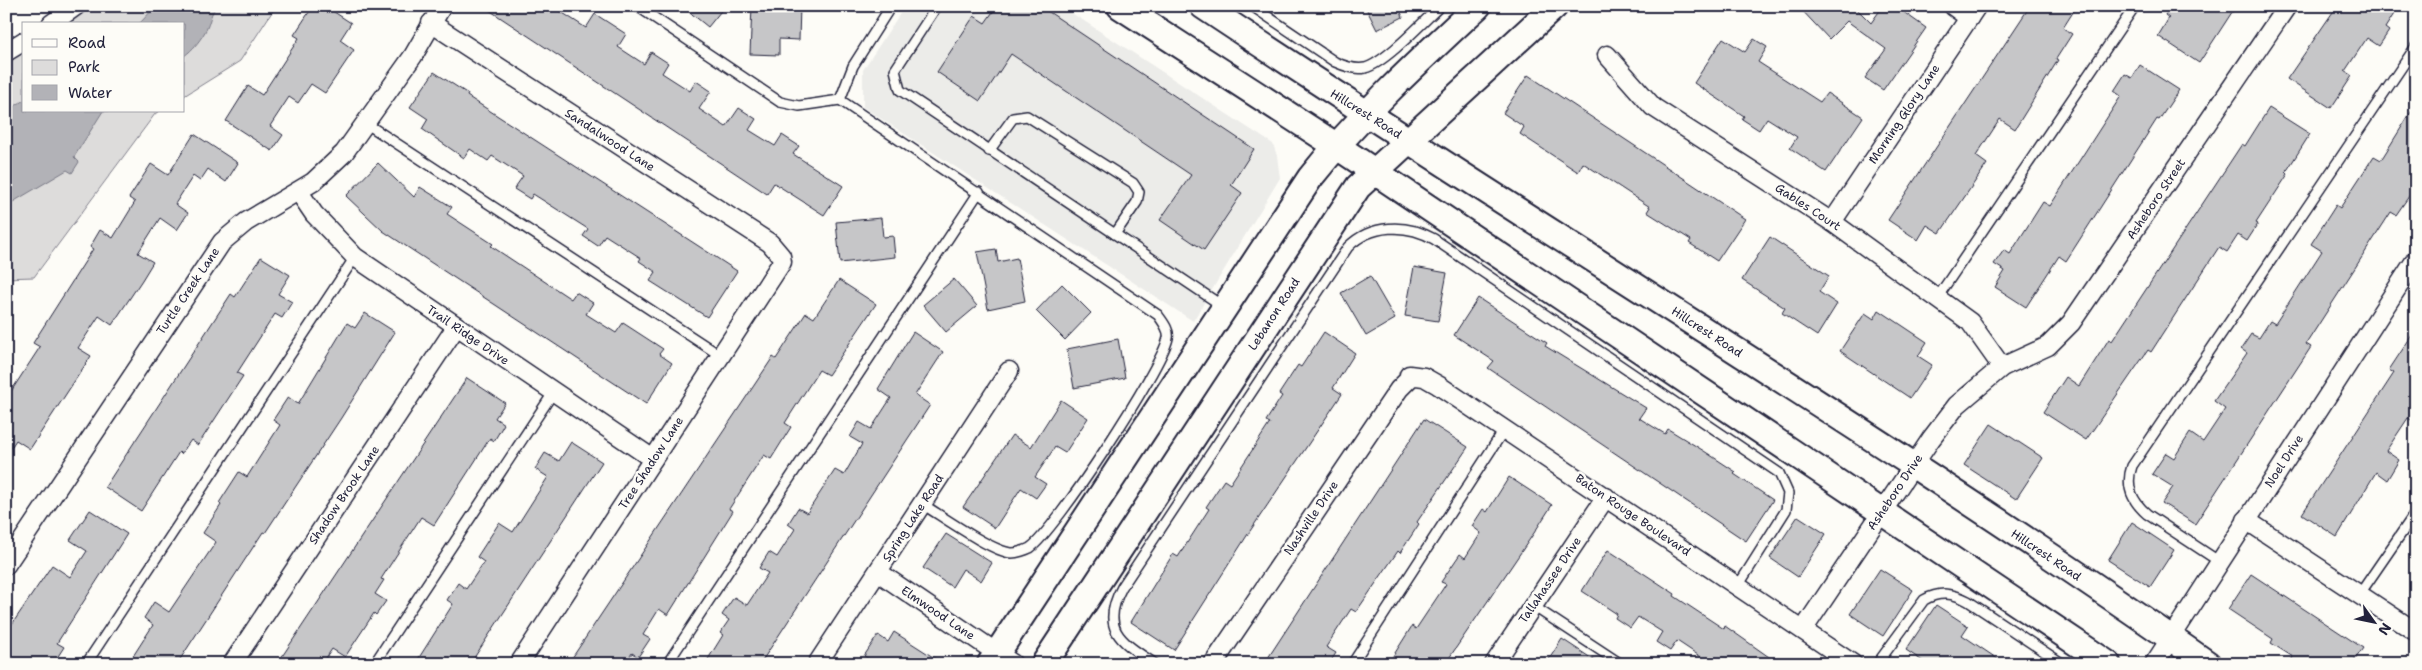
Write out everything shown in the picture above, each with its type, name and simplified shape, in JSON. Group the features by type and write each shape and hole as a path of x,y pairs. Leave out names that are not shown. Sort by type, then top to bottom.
{"main road":[{"path":"1120,6 1335,145 2108,664"},
{"name":"Hillcrest Road","path":"1203,6 1364,114 1410,140 1912,466 2172,638 2208,664"},
{"path":"1000,660 1225,307 1310,178 1335,145 1364,114 1478,6"},
{"name":"Lebanon Road","path":"1044,664 1352,196 1373,172 1555,6"}],"street":[{"path":"54,22 76,6"},
{"name":"Turtle Creek Lane","path":"6,565 222,242 257,215 299,192 330,168 367,124 413,56 442,6"},
{"path":"1953,6 1973,12"},
{"name":"Asheboro Street","path":"2002,367 2048,346 2071,323 2286,6"},
{"name":"Morning Glory Lane","path":"1832,222 1973,12"},
{"name":"Sandalwood Lane","path":"431,24 770,244 781,256 782,262"},
{"path":"6,52 22,42"},
{"name":"Gables Court","path":"1607,55 1653,107 1832,222 1970,322 2002,367"},
{"name":"Trail Ridge Drive","path":"299,192 314,214 355,257 553,393 653,458"},
{"name":"Noel Drive","path":"2154,664 2416,259"},
{"name":"Tree Shadow Lane","path":"519,664 782,262"},
{"name":"Shadow Brook Lane","path":"232,664 456,327"},
{"name":"Asheboro Drive","path":"1803,630 1912,466 1957,405 2002,367"},
{"name":"Spring Lake Road","path":"817,664 1008,371"},
{"name":"Baton Rouge Boulevard","path":"1409,375 1424,377 1853,664"},
{"name":"Nashville Drive","path":"1213,664 1399,389 1410,378 1409,375"},
{"name":"Tallahassee Drive","path":"1494,664 1606,497"},
{"path":"2246,520 2416,632"},
{"name":"Elmwood Lane","path":"878,572 1000,660"}],"lane":[{"path":"637,6 780,102 799,106 840,100 979,192 1158,315 1169,337 1157,366 1062,514 1030,548 1014,554 999,550 922,504"},
{"path":"840,100 853,66 891,6"},
{"path":"937,6 895,70 898,85 904,94 1225,307"},
{"path":"1252,6 1336,62 1347,67 1366,68 1385,57 1440,6"},
{"path":"1937,298 2135,6"},
{"path":"2220,562 2147,514 2137,505 2130,491 2129,481 2132,466 2416,46"},
{"path":"990,151 1013,118 1028,116 1133,183 1139,192 1137,202 1115,234"},
{"path":"367,124 721,356"},
{"path":"667,664 979,192"},
{"path":"1155,664 1124,644 1115,631 1114,605 1122,587 1348,247 1363,234 1392,228 1412,229 1434,239 1779,473 1788,493 1786,510 1738,586"},
{"path":"86,664 355,257"},
{"path":"374,664 553,393"},
{"path":"1352,664 1504,430"},
{"path":"2359,596 2416,512"},
{"path":"1877,664 1924,600 1934,594 1956,594 1968,600 2063,664"},
{"path":"1533,606 1621,664"}],"shaded area":[{"path":"905,6 1061,6 1273,144 1280,178 1193,321 863,107 863,70"}],"green space":[{"path":"88,6 276,6 240,61 185,95 185,22 68,22"},
{"path":"22,53 22,112 158,112 34,277 6,278 6,61"}],"water":[{"path":"156,6 217,6 203,36 185,55 185,22 141,22"},
{"path":"22,101 22,112 102,112 74,157 79,162 72,173 67,170 6,206 6,112"}],"building":[{"path":"313,6 325,6 351,23 340,40 354,50 325,93 311,84 298,103 289,97 270,126 283,135 272,151 226,121 248,86 262,95 299,38 294,35"},
{"path":"483,6 552,6 586,28 595,14 626,34 618,47 644,64 651,52 668,63 662,73 690,91 696,81 711,91 699,109 726,127 739,108 756,119 749,130 775,146 782,135 799,146 793,154 843,186 824,215 774,183 767,194"},
{"path":"682,6 725,6 708,27"},
{"path":"752,6 800,6 799,40 779,39 779,55 750,54"},
{"path":"997,6 1040,6 1254,149 1231,185 1242,193 1204,250 1160,220 1191,175 1011,54 980,101 937,72 974,16 985,23"},
{"path":"1365,6 1398,6 1403,17 1377,30"},
{"path":"1798,6 1863,6 1858,10 1871,23 1883,6 1895,6 1926,28 1883,90 1865,78 1886,49 1847,21 1829,39"},
{"path":"2030,6 2077,6 2063,28 2072,34 2015,129 2000,119 1976,156 1987,164 1940,233 1927,225 1918,240 1888,220"},
{"path":"2170,6 2236,6 2199,63 2158,36 2169,18 2165,15"},
{"path":"2337,6 2399,6 2385,28 2389,31 2379,46 2367,38 2345,71 2352,76 2331,108 2287,79"},
{"path":"1723,38 1745,52 1754,39 1767,47 1758,62 1820,102 1827,93 1863,117 1826,172 1790,148 1797,137 1767,118 1759,130 1742,119 1744,116 1694,83"},
{"path":"2140,65 2179,90 2159,120 2157,119 2066,261 2059,256 2026,307 1995,287 2005,271 1994,264 2004,250 2010,254 2043,202 2050,206 2121,96 2114,91 2125,74 2132,78"},
{"path":"434,72 468,94 467,96 737,271 707,317 650,281 656,272 639,261 641,258 605,235 598,246 583,236 588,229 533,194 530,199 514,189 523,176 492,156 488,161 470,149 464,158 422,129 428,119 410,107"},
{"path":"1528,75 1745,219 1717,261 1689,243 1691,240 1647,212 1650,207 1583,163 1578,172 1520,134 1524,127 1503,113"},
{"path":"2416,104 2416,186 2396,215 2391,212 2306,344 2311,347 2195,524 2162,503 2173,487 2152,474 2166,453 2174,458 2190,433 2203,442 2225,409 2214,401 2247,353 2241,349 2251,334 2259,338 2270,321 2275,324 2322,251 2311,244 2336,205 2340,208 2374,156 2381,160"},
{"path":"2269,108 2310,134 2286,172 2288,174 2256,223 2258,224 2247,241 2238,235 2227,252 2219,247 2151,352 2148,350 2086,440 2043,412 2066,377 2079,386 2109,339 2112,341 2242,144 2245,146"},
{"path":"194,134 238,163 226,182 208,169 200,181 193,176 175,204 188,213 177,230 160,218 138,253 153,262 142,280 112,325 99,316 78,348 91,356 30,449 16,440 6,455 6,399 40,347 33,343 93,249 90,247 100,230 113,238 135,202 129,198 151,164 168,175"},
{"path":"378,163 414,197 420,187 452,207 447,214 493,244 491,246 571,299 576,292 593,303 586,314 616,333 623,323 663,349 659,354 672,363 646,404 383,231 346,196"},
{"path":"881,218 883,237 893,236 895,257 840,263 836,222"},
{"path":"1770,237 1829,276 1819,292 1837,304 1817,336 1782,313 1785,308 1742,280"},
{"path":"996,249 998,262 1017,258 1025,301 988,309 977,252"},
{"path":"261,257 290,275 278,294 292,302 282,318 275,314 237,373 243,376 198,445 191,440 181,454 179,452 141,511 105,487 231,294 235,297"},
{"path":"1414,267 1447,273 1438,321 1405,316"},
{"path":"1370,276 1395,319 1366,336 1341,293"},
{"path":"954,279 977,306 946,332 923,305"},
{"path":"839,280 876,304 828,375 819,370 785,423 791,427 771,459 764,455 729,509 733,511 668,615 659,609 643,635 650,639 638,657 632,653 625,664 568,664 773,357 776,359 806,313 814,318"},
{"path":"1062,284 1091,313 1065,340 1036,311"},
{"path":"1478,298 1547,343 1545,346 1646,408 1639,418 1665,434 1668,429 1704,451 1773,500 1746,541 1488,368 1494,361 1454,335"},
{"path":"1879,310 1927,342 1918,356 1932,365 1910,398 1840,351 1865,313 1874,319"},
{"path":"365,313 395,332 341,418 265,533 263,532 177,664 128,664 153,625 144,618 154,602 169,612 216,542 203,533 239,472 247,477 280,425 273,420 288,397 298,404 347,323 355,328"},
{"path":"2416,329 2416,423 2408,418 2386,451 2399,460 2387,480 2376,472 2337,537 2302,514 2394,373 2389,370"},
{"path":"913,332 943,352 915,395 930,405 760,664 705,664 723,635 720,633 729,620 722,615 734,597 747,605 768,573 759,568 769,552 777,557 795,529 788,524 798,508 807,513 835,470 844,475 862,444 850,437 859,422 871,429 891,398 878,389"},
{"path":"1324,332 1355,353 1333,388 1342,394 1248,534 1174,650 1131,622 1173,554 1178,557 1209,509 1206,507 1224,480 1230,484 1270,423 1266,421 1282,396 1279,394 1298,365 1301,367"},
{"path":"1118,339 1125,378 1074,388 1067,349"},
{"path":"467,378 505,403 495,418 504,424 494,441 490,438 434,525 421,517 381,579 384,580 375,594 386,601 376,615 374,613 345,657 332,649 322,664 277,664"},
{"path":"1061,400 1088,418 1065,453 1055,447 1035,477 1046,484 1036,498 1021,488 995,528 963,507 1012,435 1031,447"},
{"path":"1424,419 1468,447 1417,522 1419,524 1400,553 1398,551 1356,612 1351,609 1326,647 1336,653 1329,664 1264,664"},
{"path":"1991,424 2043,458 2016,499 1964,465"},
{"path":"571,442 602,462 470,664 415,664 453,604 447,600 458,583 466,589 484,562 477,557 499,523 513,532 548,477 535,469 545,453 559,461"},
{"path":"1509,477 1552,505 1534,533 1445,664 1388,664 1412,626 1416,629 1446,584 1441,582 1460,554 1465,558 1481,533 1472,526 1483,509 1487,512"},
{"path":"90,510 127,534 57,643 64,647 53,664 17,664 6,657 6,633 52,565 70,577 87,551 70,540"},
{"path":"1798,516 1826,534 1798,577 1770,558"},
{"path":"2132,522 2174,550 2150,587 2108,560"},
{"path":"946,534 992,563 981,581 963,569 952,587 923,568"},
{"path":"1608,550 1724,629 1725,626 1779,664 1701,664 1704,659 1677,641 1670,651 1656,642 1662,632 1638,617 1630,628 1615,618 1617,614 1582,591"},
{"path":"1880,569 1913,590 1883,636 1850,614"},
{"path":"2251,574 2363,648 2352,664 2289,664 2293,657 2271,643 2273,639 2228,609"},
{"path":"1936,605 1968,626 1962,635 2005,664 1927,664 1906,650"},
{"path":"894,632 944,664 877,664 864,656 878,635 888,642"},
{"path":"1562,639 1600,664 1546,664"}]}
